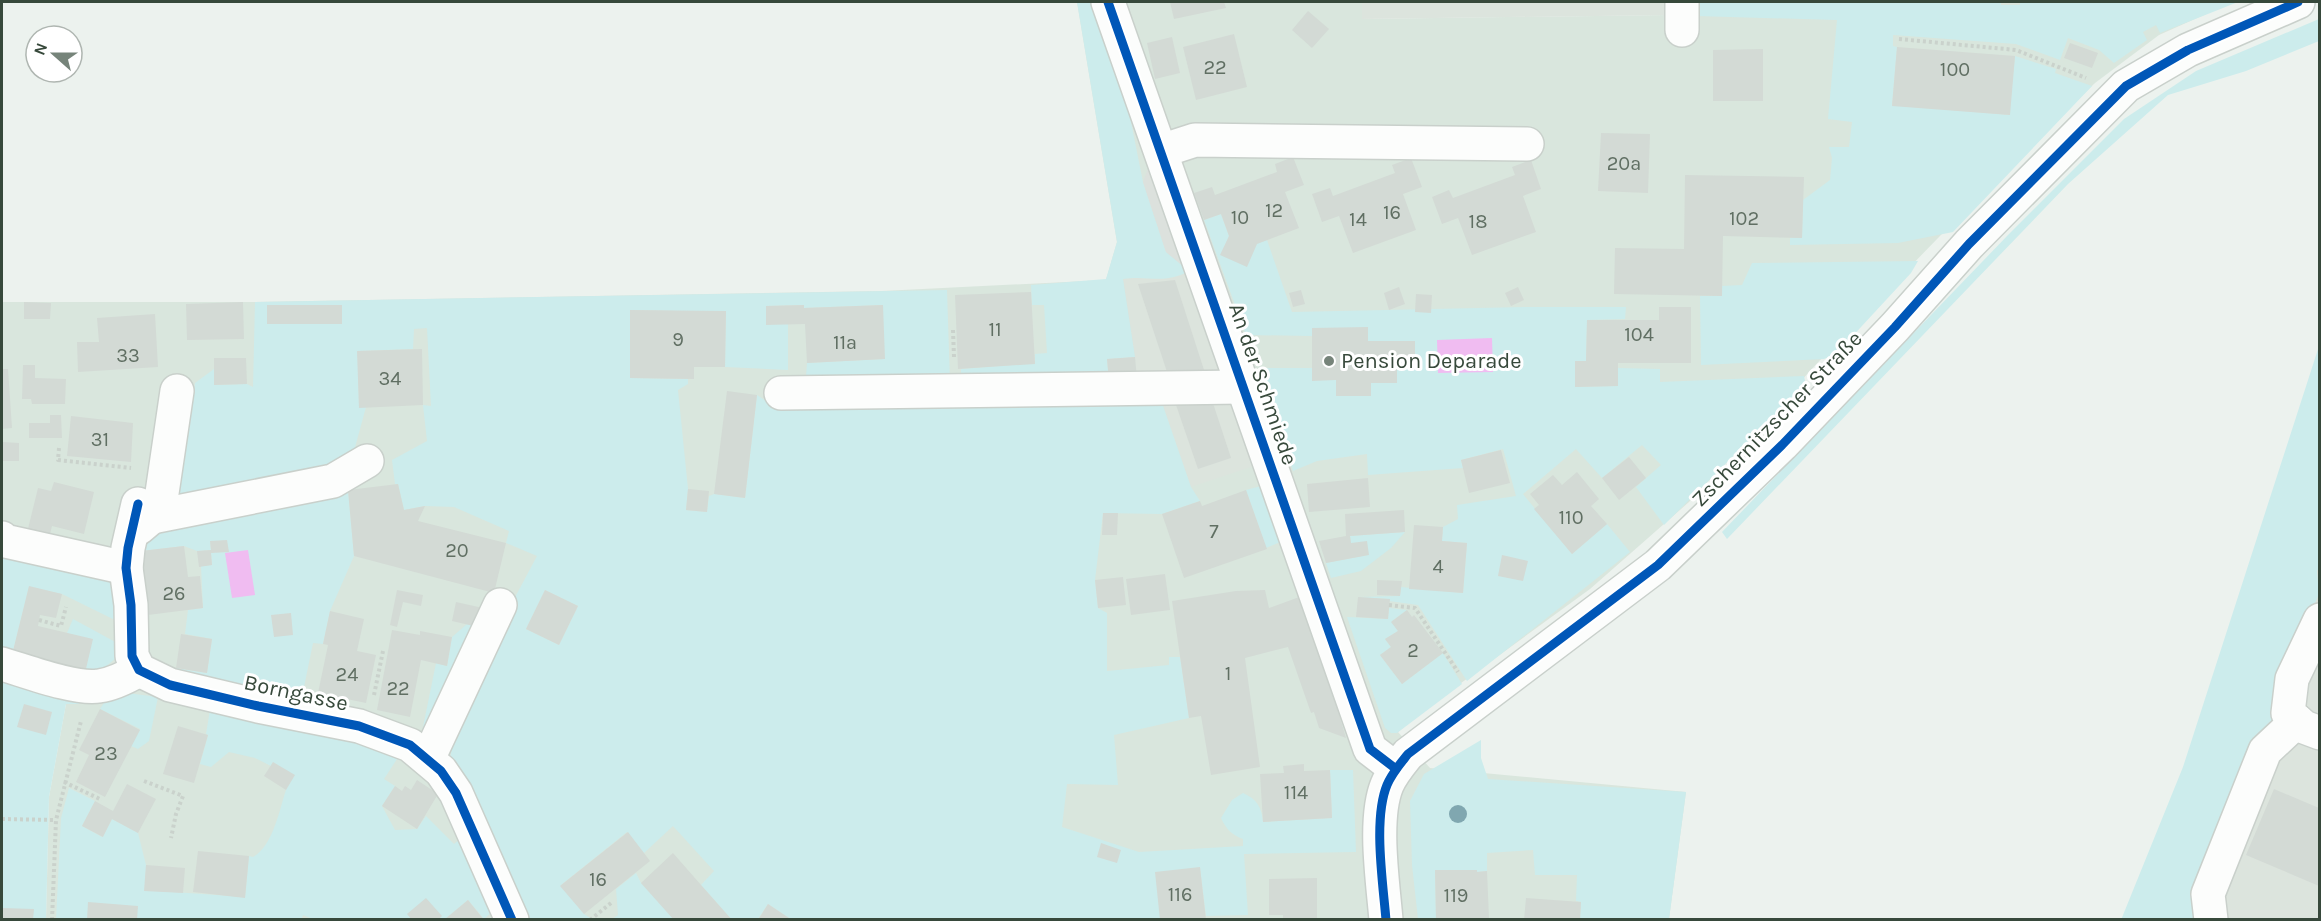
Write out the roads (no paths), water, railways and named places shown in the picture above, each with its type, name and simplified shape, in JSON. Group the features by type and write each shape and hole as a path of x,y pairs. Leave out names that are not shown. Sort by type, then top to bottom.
{"street":[{"name":"An der Schmiede","path":"1108,2 1370,748 1396,769"},
{"name":"Zschernitzscher Straße","path":"1386,920 1381,819 1386,787 1408,754 1658,565 1685,541 1854,369 1969,244 2126,86 2188,50 2298,2"},
{"path":"1161,150 1195,140 1527,144"},
{"path":"781,393 1243,387"},
{"path":"2,664 93,687 125,678 139,670 132,656 131,605 126,568 128,548 141,518 162,493 177,391"},
{"path":"141,518 333,481 367,461"},
{"path":"2,538 5,541 126,568"},
{"path":"428,759 500,605"},
{"path":"2211,920 2208,894 2265,751 2308,727 2288,712 2292,680 2319,620"},
{"name":"Borngasse","path":"139,670 170,685 258,706 366,727 410,745 441,771 456,793 512,920"}],"place":[{"name":"Pension Deparade","path":"1329,361"}]}
